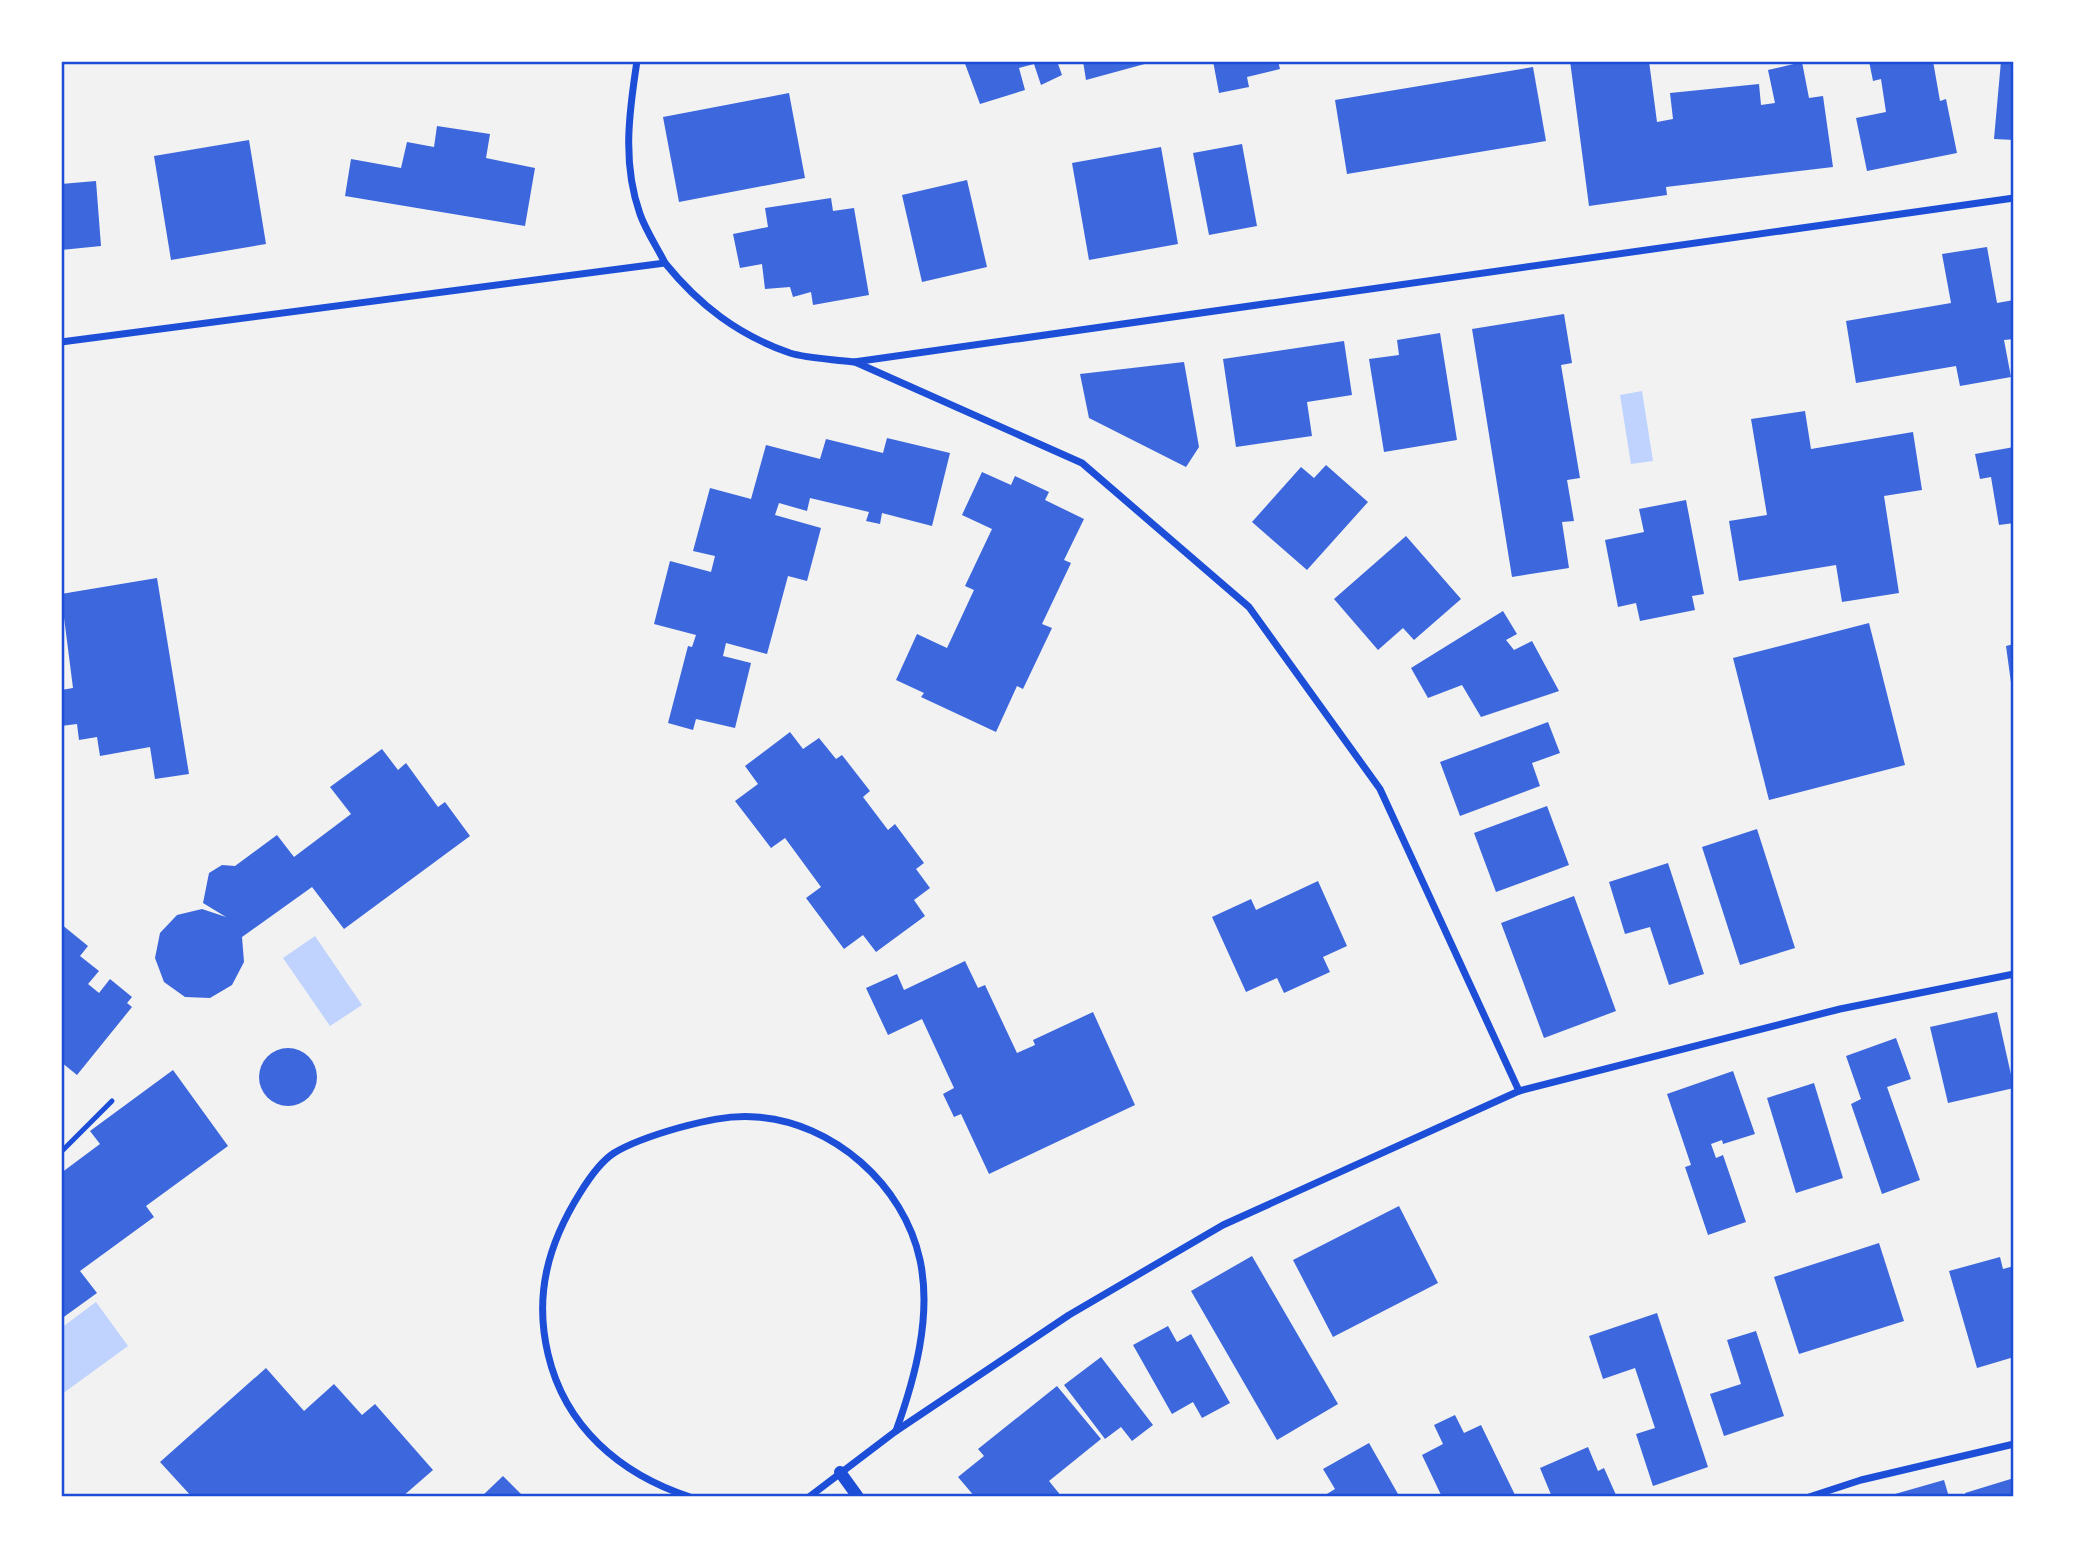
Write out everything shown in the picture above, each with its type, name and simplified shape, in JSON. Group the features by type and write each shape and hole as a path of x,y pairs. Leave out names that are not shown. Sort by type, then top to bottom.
{"street":[{"path":"637,61 627,124 629,173 640,215 665,263 688,292 734,328 792,354 854,362 2014,198"},
{"path":"61,342 665,263"},
{"path":"854,362 1082,463 1250,607 1380,789 1519,1091"},
{"path":"809,1497 896,1431 1069,1314 1223,1225 1519,1091 1840,1009 2014,974"},
{"path":"690,1497 642,1478 613,1460 585,1429 555,1378 542,1322 542,1290 547,1260 561,1223 589,1179 613,1154 660,1133 716,1118 758,1117 807,1129 852,1153 889,1191 908,1221 920,1261 923,1320 910,1392 896,1431"},
{"path":"1809,1497 1861,1480 2014,1444"},
{"path":"840,1472 858,1497"}],"lane":[{"path":"61,1152 112,1101"}],"water":[{"path":"1642,391 1653,461 1631,464 1620,395"},
{"path":"315,936 362,1005 330,1026 283,958"},
{"path":"96,1302 128,1346 62,1394 61,1328"}],"building":[{"path":"964,61 1057,61 1062,75 1041,85 1034,64 1019,68 1025,90 980,104"},
{"path":"1083,61 1152,61 1152,62 1086,80"},
{"path":"1213,61 1278,61 1280,69 1247,77 1249,87 1219,93"},
{"path":"1570,61 1649,61 1657,122 1673,119 1670,93 1759,84 1761,105 1775,103 1768,70 1802,62 1809,98 1823,96 1833,167 1666,187 1667,195 1589,206"},
{"path":"1869,61 1933,61 1940,101 1946,99 1957,153 1867,171 1856,118 1886,112 1881,79 1873,81"},
{"path":"2001,61 2014,61 2014,140 1994,139"},
{"path":"1533,67 1546,141 1347,174 1335,100"},
{"path":"789,93 805,178 679,202 663,117"},
{"path":"437,126 490,134 486,158 535,168 525,226 345,196 351,159 401,168 407,142 434,147"},
{"path":"249,140 266,244 171,260 154,156"},
{"path":"1242,144 1257,226 1209,235 1193,153"},
{"path":"1161,147 1178,244 1089,260 1072,163"},
{"path":"967,180 987,267 922,282 902,195"},
{"path":"96,181 101,246 61,250 61,184"},
{"path":"831,198 833,211 854,208 869,295 813,305 811,292 793,297 790,287 765,289 762,264 740,268 733,234 768,227 765,208"},
{"path":"1987,247 1997,303 2014,300 2014,339 2004,340 2011,377 1960,386 1956,366 1856,383 1846,321 1951,303 1942,254"},
{"path":"1564,314 1572,363 1561,365 1580,478 1567,480 1574,521 1562,522 1569,568 1512,577 1472,329"},
{"path":"1440,333 1457,440 1384,452 1369,359 1399,355 1397,340"},
{"path":"1344,341 1352,395 1307,402 1312,436 1236,447 1223,359"},
{"path":"1184,362 1199,447 1186,467 1089,418 1080,374"},
{"path":"1805,411 1811,449 1913,432 1922,490 1884,496 1899,593 1842,602 1836,565 1739,581 1729,521 1767,515 1751,419"},
{"path":"887,438 950,453 932,526 882,513 880,524 866,521 869,512 810,498 807,511 779,503 775,515 821,528 807,581 788,576 767,654 726,643 723,656 751,663 735,728 696,719 693,730 668,723 688,646 692,647 696,635 654,624 670,561 711,572 715,556 693,551 710,488 751,499 766,445 820,459 826,439 883,453"},
{"path":"2014,447 2014,523 1999,525 1991,477 1980,479 1975,454"},
{"path":"1326,465 1368,502 1307,570 1252,522 1301,467 1314,478"},
{"path":"982,472 1011,485 1015,476 1049,492 1045,500 1084,519 1064,560 1071,563 1042,624 1052,628 1023,689 1017,686 996,732 921,697 924,693 896,680 917,634 947,648 974,590 965,586 992,529 962,515"},
{"path":"1686,500 1704,594 1692,596 1695,610 1640,621 1636,603 1618,607 1605,540 1644,532 1639,509"},
{"path":"1406,536 1461,599 1414,640 1403,628 1378,650 1334,599"},
{"path":"157,578 189,774 155,779 150,747 100,756 97,737 79,740 77,724 61,726 61,690 73,688 61,594"},
{"path":"1503,611 1517,634 1506,640 1514,650 1532,641 1559,691 1481,717 1462,685 1428,698 1411,668"},
{"path":"1869,623 1905,765 1769,800 1733,658"},
{"path":"2014,644 2014,690 2012,690 2006,646"},
{"path":"1548,722 1560,753 1532,763 1540,786 1460,816 1440,762"},
{"path":"790,732 803,749 819,738 836,759 842,755 870,791 863,797 888,830 895,824 924,863 916,869 930,888 914,900 925,916 876,952 863,935 844,949 806,898 821,887 785,838 771,848 735,801 758,784 745,766"},
{"path":"382,749 398,770 406,763 438,807 445,802 470,836 344,929 312,887 242,937 244,962 232,985 210,998 185,997 164,982 155,958 160,933 177,915 202,909 226,917 203,903 209,873 222,865 235,866 277,835 294,857 351,814 330,787"},
{"path":"1547,806 1569,865 1496,892 1474,833"},
{"path":"1757,829 1795,948 1740,965 1702,847"},
{"path":"1668,863 1704,974 1669,985 1650,927 1625,934 1609,882"},
{"path":"1318,881 1347,946 1323,957 1330,972 1284,993 1277,978 1246,992 1212,917 1251,899 1256,910"},
{"path":"1574,896 1616,1011 1544,1038 1501,923"},
{"path":"61,924 88,946 80,956 99,971 88,984 99,993 110,979 132,997 127,1003 132,1007 77,1075 61,1062"},
{"path":"965,961 978,988 985,985 1017,1053 1035,1045 1033,1040 1093,1012 1135,1105 989,1174 961,1114 954,1117 943,1094 954,1088 922,1019 888,1035 866,988 897,974 904,990"},
{"path":"1997,1012 2014,1088 1948,1103 1930,1027"},
{"path":"1896,1038 1911,1079 1887,1087 1920,1180 1882,1194 1851,1104 1861,1099 1846,1056"},
{"path":"288,1048 299,1050 312,1061 317,1077 315,1088 304,1101 288,1106 277,1104 264,1093 259,1077 261,1066 272,1053"},
{"path":"173,1070 228,1146 146,1206 154,1217 80,1271 97,1293 61,1319 61,1173 100,1144 90,1131"},
{"path":"1733,1071 1755,1134 1723,1144 1722,1140 1711,1144 1716,1158 1723,1155 1746,1222 1708,1235 1685,1167 1691,1165 1667,1094"},
{"path":"1814,1083 1843,1178 1796,1193 1767,1098"},
{"path":"1399,1206 1438,1283 1333,1337 1293,1260"},
{"path":"1879,1243 1904,1321 1799,1354 1774,1277"},
{"path":"1252,1256 1338,1404 1277,1440 1191,1291"},
{"path":"2000,1257 2003,1269 2014,1266 2014,1357 1977,1368 1949,1271"},
{"path":"1657,1313 1708,1467 1653,1486 1636,1434 1655,1428 1635,1368 1603,1379 1589,1336"},
{"path":"1168,1326 1177,1342 1191,1334 1230,1403 1202,1418 1193,1402 1172,1414 1133,1345"},
{"path":"1756,1331 1784,1416 1724,1436 1710,1394 1741,1384 1727,1340"},
{"path":"1101,1357 1153,1425 1132,1441 1121,1427 1105,1439 1064,1385"},
{"path":"266,1368 304,1411 334,1384 362,1415 375,1404 433,1470 402,1497 192,1497 160,1462"},
{"path":"1057,1386 1101,1439 1049,1481 1062,1497 975,1497 958,1477 984,1456 978,1449"},
{"path":"1455,1415 1464,1433 1481,1425 1516,1497 1442,1497 1422,1455 1443,1444 1434,1425"},
{"path":"1369,1443 1398,1494 1322,1497 1335,1489 1323,1469"},
{"path":"1588,1447 1598,1471 1604,1468 1616,1495 1552,1497 1540,1468"},
{"path":"503,1476 524,1497 481,1497"},
{"path":"2014,1478 2014,1497 1966,1497 1965,1493"},
{"path":"1944,1480 1949,1497 1888,1496"}]}
